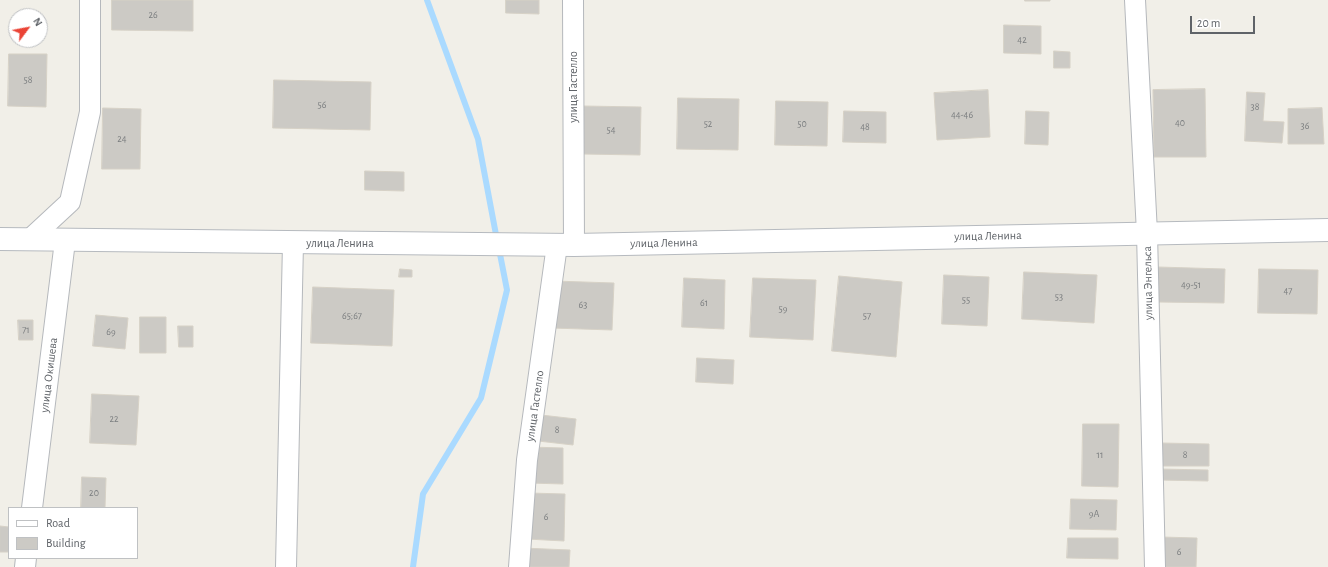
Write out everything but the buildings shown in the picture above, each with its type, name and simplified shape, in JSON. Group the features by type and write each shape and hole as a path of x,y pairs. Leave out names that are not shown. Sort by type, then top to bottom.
{"main road":[{"name":"улица Ленина","path":"0,239 65,241 566,245 1328,230"}],"street":[{"path":"29,240 70,202 90,112 90,0"},
{"name":"улица Гастелло","path":"519,567 527,460 566,245 573,0"},
{"name":"улица Энгельса","path":"1135,0 1147,233 1155,567"},
{"name":"улица Окишева","path":"32,507 65,241"},
{"path":"286,567 293,243"}],"waterway":[{"path":"427,0 478,139 497,240"},
{"path":"413,567 423,494 481,398 507,290 499,249"}]}
